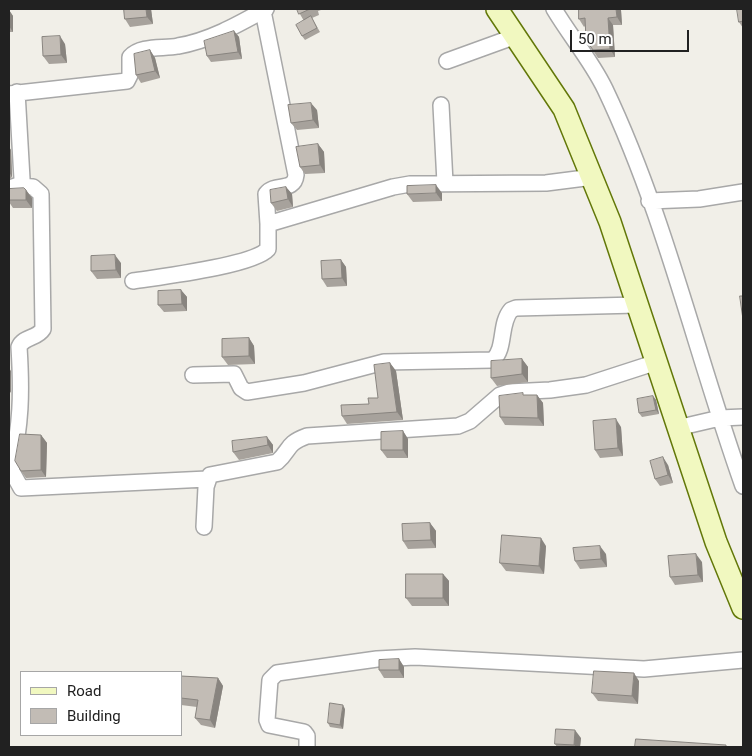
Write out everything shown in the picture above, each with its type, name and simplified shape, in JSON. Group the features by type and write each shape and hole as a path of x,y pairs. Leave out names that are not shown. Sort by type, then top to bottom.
{"main road":[{"path":"498,9 564,109 593,177 657,362 683,426 716,542 743,608"}],"street":[{"path":"554,9 604,88 649,201 714,420 743,486"},
{"path":"13,188 21,184 22,174 13,93 127,81 130,75 130,57 139,50 190,44 244,22 265,10 296,175 295,182 290,186 275,187 266,194 268,249 258,256 216,267 133,281"},
{"path":"447,62 516,36"},
{"path":"441,105 446,183"},
{"path":"268,224 378,189 410,184 540,184 593,177"},
{"path":"13,188 39,190 43,204 43,329 38,335 20,344 15,396 20,430 10,470 22,488 207,479 217,472 277,462 289,445 307,436 458,426 470,421 500,395 509,392 550,390 586,385 657,362"},
{"path":"649,201 699,199 743,192"},
{"path":"193,375 234,374 241,388 247,392 304,383 384,362 493,360 498,352 506,319 511,310 516,308 637,305"},
{"path":"683,426 743,417"},
{"path":"204,527 207,479"},
{"path":"307,747 307,736 304,732 269,725 267,720 270,680 277,674 377,659 415,657 644,669 743,660"}],"building":[{"path":"124,9 146,9 147,17 125,19"},
{"path":"297,9 310,9 299,14"},
{"path":"579,9 616,9 617,17 608,18 610,49 593,50 586,40 585,18 579,19"},
{"path":"737,9 743,9 743,21 739,22"},
{"path":"311,16 317,28 302,36 296,25"},
{"path":"234,31 238,52 207,56 204,41"},
{"path":"60,36 61,55 43,56 42,37"},
{"path":"150,50 155,71 136,75 134,54"},
{"path":"311,103 313,120 291,123 288,105"},
{"path":"318,144 320,165 300,167 296,147"},
{"path":"436,185 436,193 407,194 407,186"},
{"path":"286,187 288,199 271,203 270,190"},
{"path":"24,188 26,190 26,200 9,200 9,189"},
{"path":"115,255 116,270 91,271 91,256"},
{"path":"341,260 342,278 322,279 321,261"},
{"path":"181,290 182,304 158,305 158,291"},
{"path":"740,296 743,296 743,319"},
{"path":"249,338 249,356 222,357 222,339"},
{"path":"522,359 522,374 491,378 491,361"},
{"path":"390,363 397,412 342,416 341,405 369,404 368,398 378,398 374,365"},
{"path":"523,393 523,395 537,395 538,418 500,417 499,396"},
{"path":"653,396 656,410 639,413 637,399"},
{"path":"616,419 618,448 595,450 593,421"},
{"path":"403,431 403,450 381,450 381,432"},
{"path":"20,434 41,435 41,470 21,471 15,461"},
{"path":"267,437 268,445 233,452 232,441"},
{"path":"663,457 668,475 655,479 650,461"},
{"path":"430,523 431,540 403,541 402,524"},
{"path":"502,535 541,538 539,566 500,563"},
{"path":"600,546 601,559 575,561 573,548"},
{"path":"696,554 698,575 670,577 668,556"},
{"path":"406,574 443,574 443,598 406,598"},
{"path":"399,659 399,670 379,670 379,660"},
{"path":"594,671 634,673 632,696 592,693"},
{"path":"182,676 218,678 210,720 195,718 198,700 182,698"},
{"path":"330,703 343,705 340,725 328,723"},
{"path":"556,729 575,730 574,745 555,744"},
{"path":"636,739 726,745 726,747 635,747"}]}
